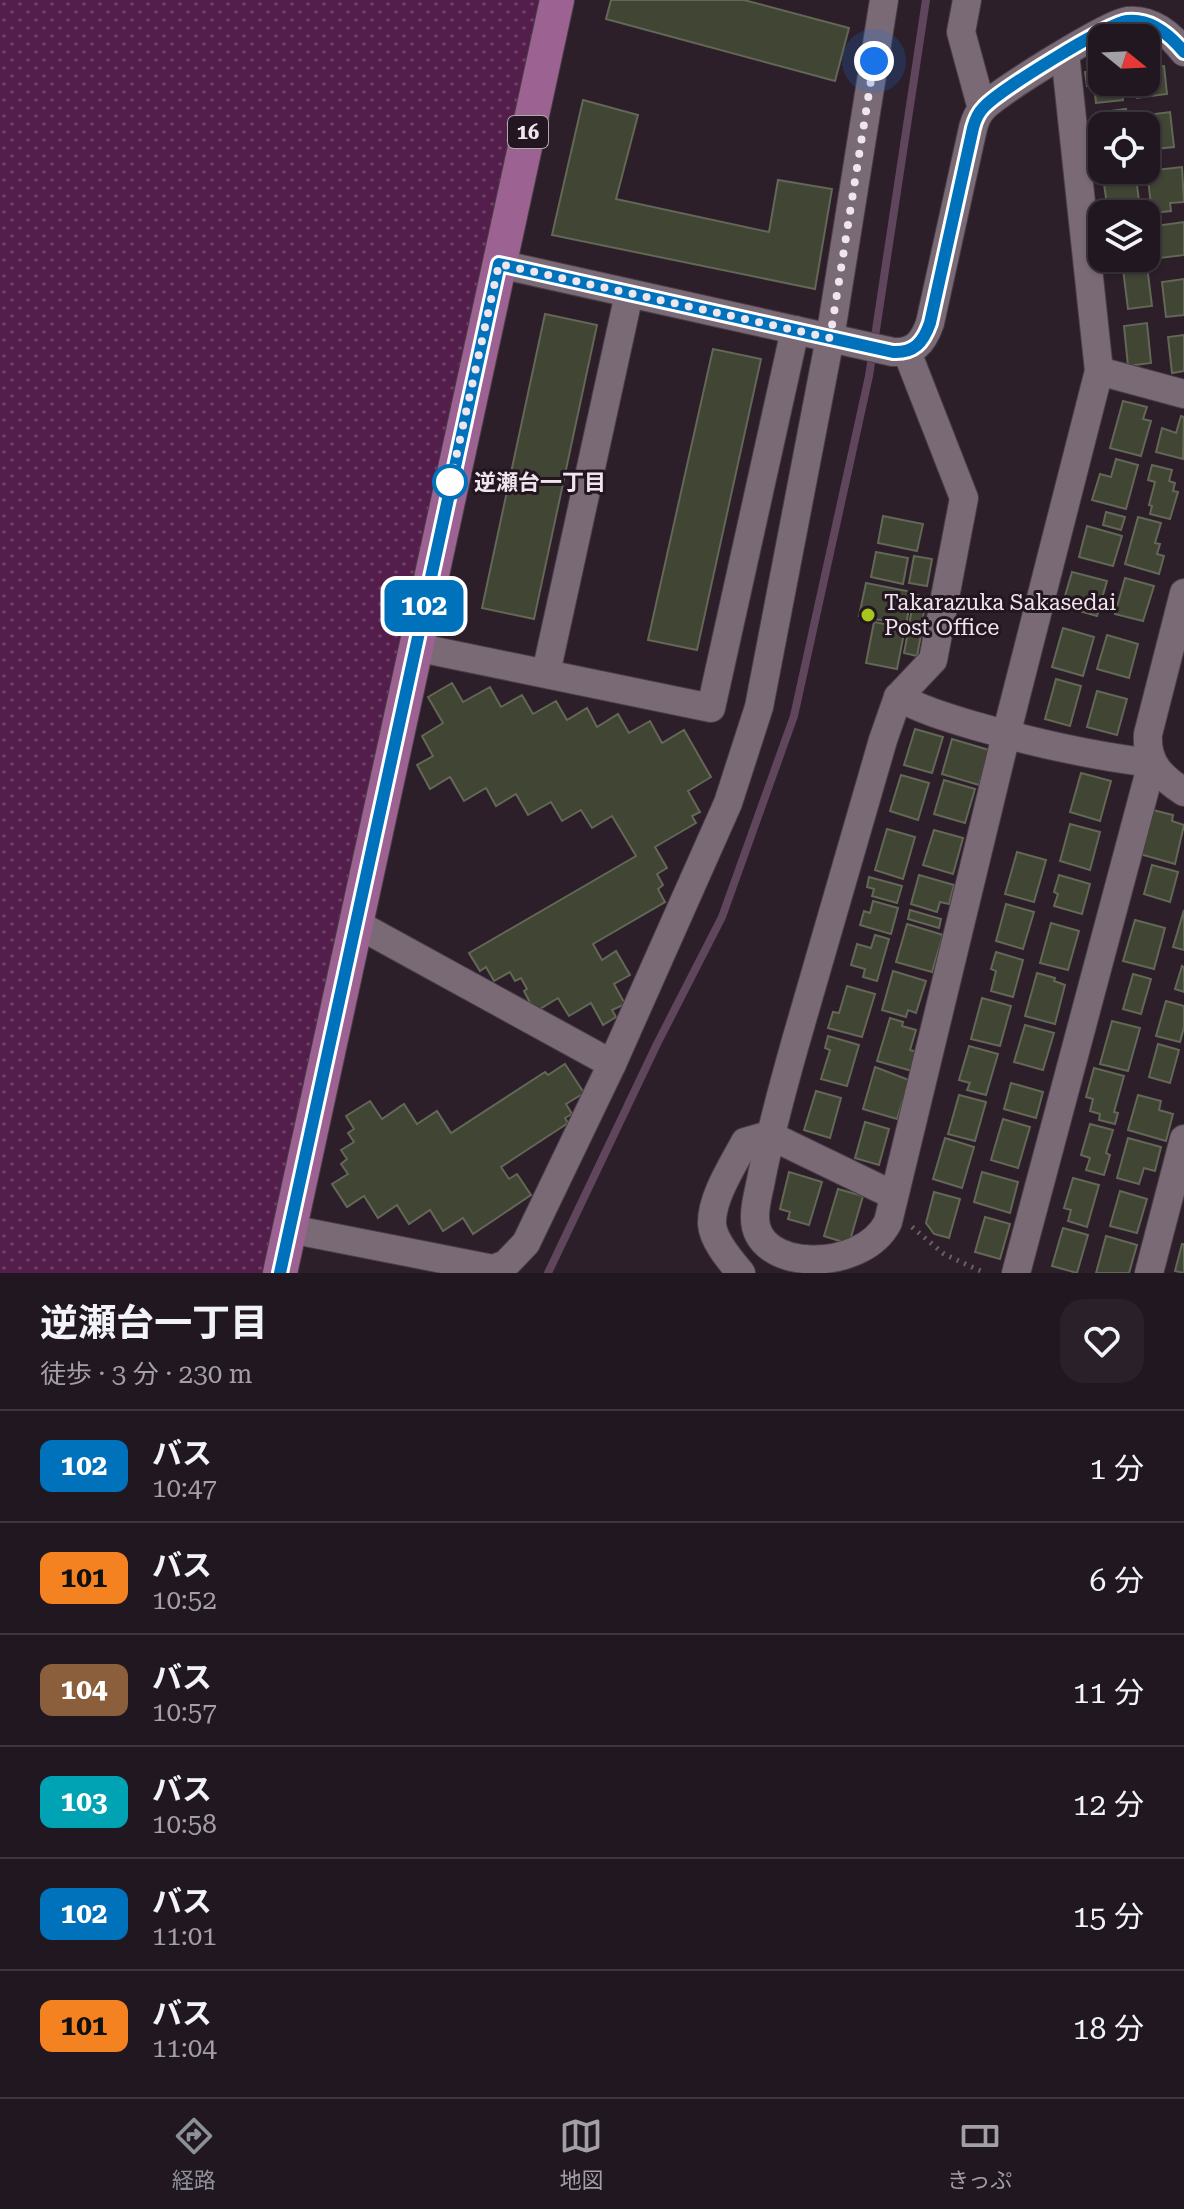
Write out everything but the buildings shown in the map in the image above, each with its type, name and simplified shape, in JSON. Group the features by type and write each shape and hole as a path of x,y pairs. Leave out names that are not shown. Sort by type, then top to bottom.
{"main road":[{"name":"16","path":"280,1273 557,0"}],"street":[{"path":"290,1229 488,1269 506,1264 526,1243 612,1064 728,803 755,719 832,338 884,0"},
{"path":"967,0 961,32 982,109"},
{"path":"499,264 900,352 921,342 930,323 973,128 982,109 1065,53 1111,26 1128,21 1159,28 1184,52"},
{"path":"900,352 964,498 933,660 898,697 883,740 769,1135 754,1217 760,1243 777,1264 799,1272 827,1273 850,1265 883,1234 899,1208 1006,735 1099,371 1065,53"},
{"path":"546,673 629,294"},
{"path":"711,708 795,330"},
{"path":"1099,371 1184,394"},
{"path":"1184,593 1147,746 1159,773 1184,792"},
{"path":"415,647 755,719"},
{"path":"898,697 920,709 1006,735 1115,759 1152,763"},
{"path":"1016,1273 1152,763"},
{"path":"355,923 612,1064"},
{"path":"741,1273 726,1256 712,1226 721,1187 745,1142 769,1135 899,1208"},
{"path":"1149,1273 1184,1139"}],"path":[{"path":"899,1208 944,1254 985,1273"}],"shaded area":[{"path":"0,0 542,0 526,61 265,1273 0,1273"}],"waterway":[{"path":"548,1273 657,1044 722,917 794,716 869,376 926,0"}],"bus line":[{"name":"102","path":"280,1273 499,264 893,352 907,352 914,349 927,333 973,128 982,109 1065,53 1111,26 1128,21 1159,28 1184,52"}],"place":[{"name":"逆瀬台一丁目","path":"450,482"},
{"name":"Takarazuka Sakasedai Post Office","path":"868,615"}],"route":[{"path":"450,482 449,489 499,264 830,338 874,61"}]}
